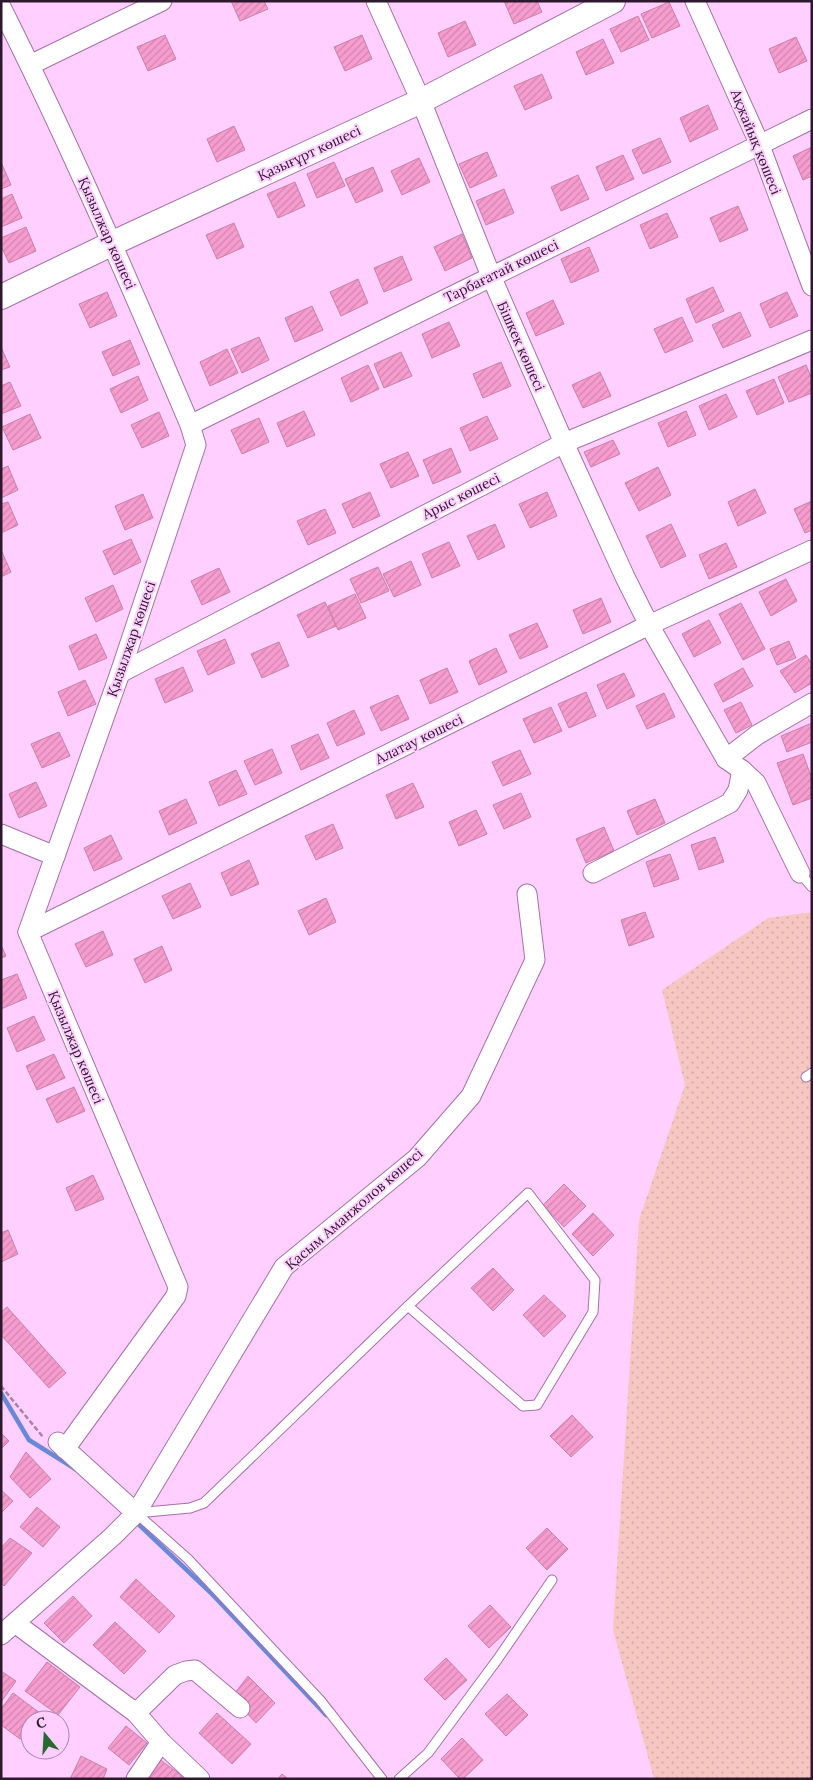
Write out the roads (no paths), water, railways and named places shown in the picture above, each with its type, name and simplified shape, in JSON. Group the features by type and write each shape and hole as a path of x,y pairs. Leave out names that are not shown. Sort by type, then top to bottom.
{"street":[{"path":"30,65 162,1"},
{"name":"Бішкек көшесі","path":"376,1 421,101 491,276 625,577 649,625 726,759"},
{"name":"Қазығұрт көшесі","path":"1,297 113,243 421,101 614,1"},
{"name":"Ақжайық көшесі","path":"695,1 759,143 812,286"},
{"name":"Қызылжар көшесі","path":"1,7 113,243 190,425 196,445 120,673 28,932 175,1276 178,1287 176,1296 62,1446 134,1514"},
{"name":"Тарбағатай көшесі","path":"190,425 759,143 812,119"},
{"name":"Арыс көшесі","path":"120,673 564,443 812,340"},
{"name":"Алатау көшесі","path":"28,932 649,625 812,550"},
{"path":"806,880 756,782 726,759 757,735 812,703"},
{"path":"593,873 730,803 738,790 742,770"},
{"path":"1,834 55,856"},
{"name":"Қасым Аманжолов көшесі","path":"8,1629 134,1514 284,1267 417,1158 471,1096 535,960 527,894"},
{"path":"8,1629 136,1713 160,1742 200,1779"},
{"path":"136,1713 175,1675 196,1670 240,1708"},
{"path":"136,1779 160,1742"}],"lane":[{"path":"134,1514 190,1508 204,1503 408,1306 528,1193 595,1280 593,1312 537,1405 523,1406 408,1306"},
{"path":"134,1514 188,1559 320,1700 382,1779"},
{"path":"399,1779 428,1753 497,1660 552,1580"}],"waterway":[{"path":"1,1393 29,1440 77,1470"},
{"path":"135,1521 211,1593 326,1715"}]}
